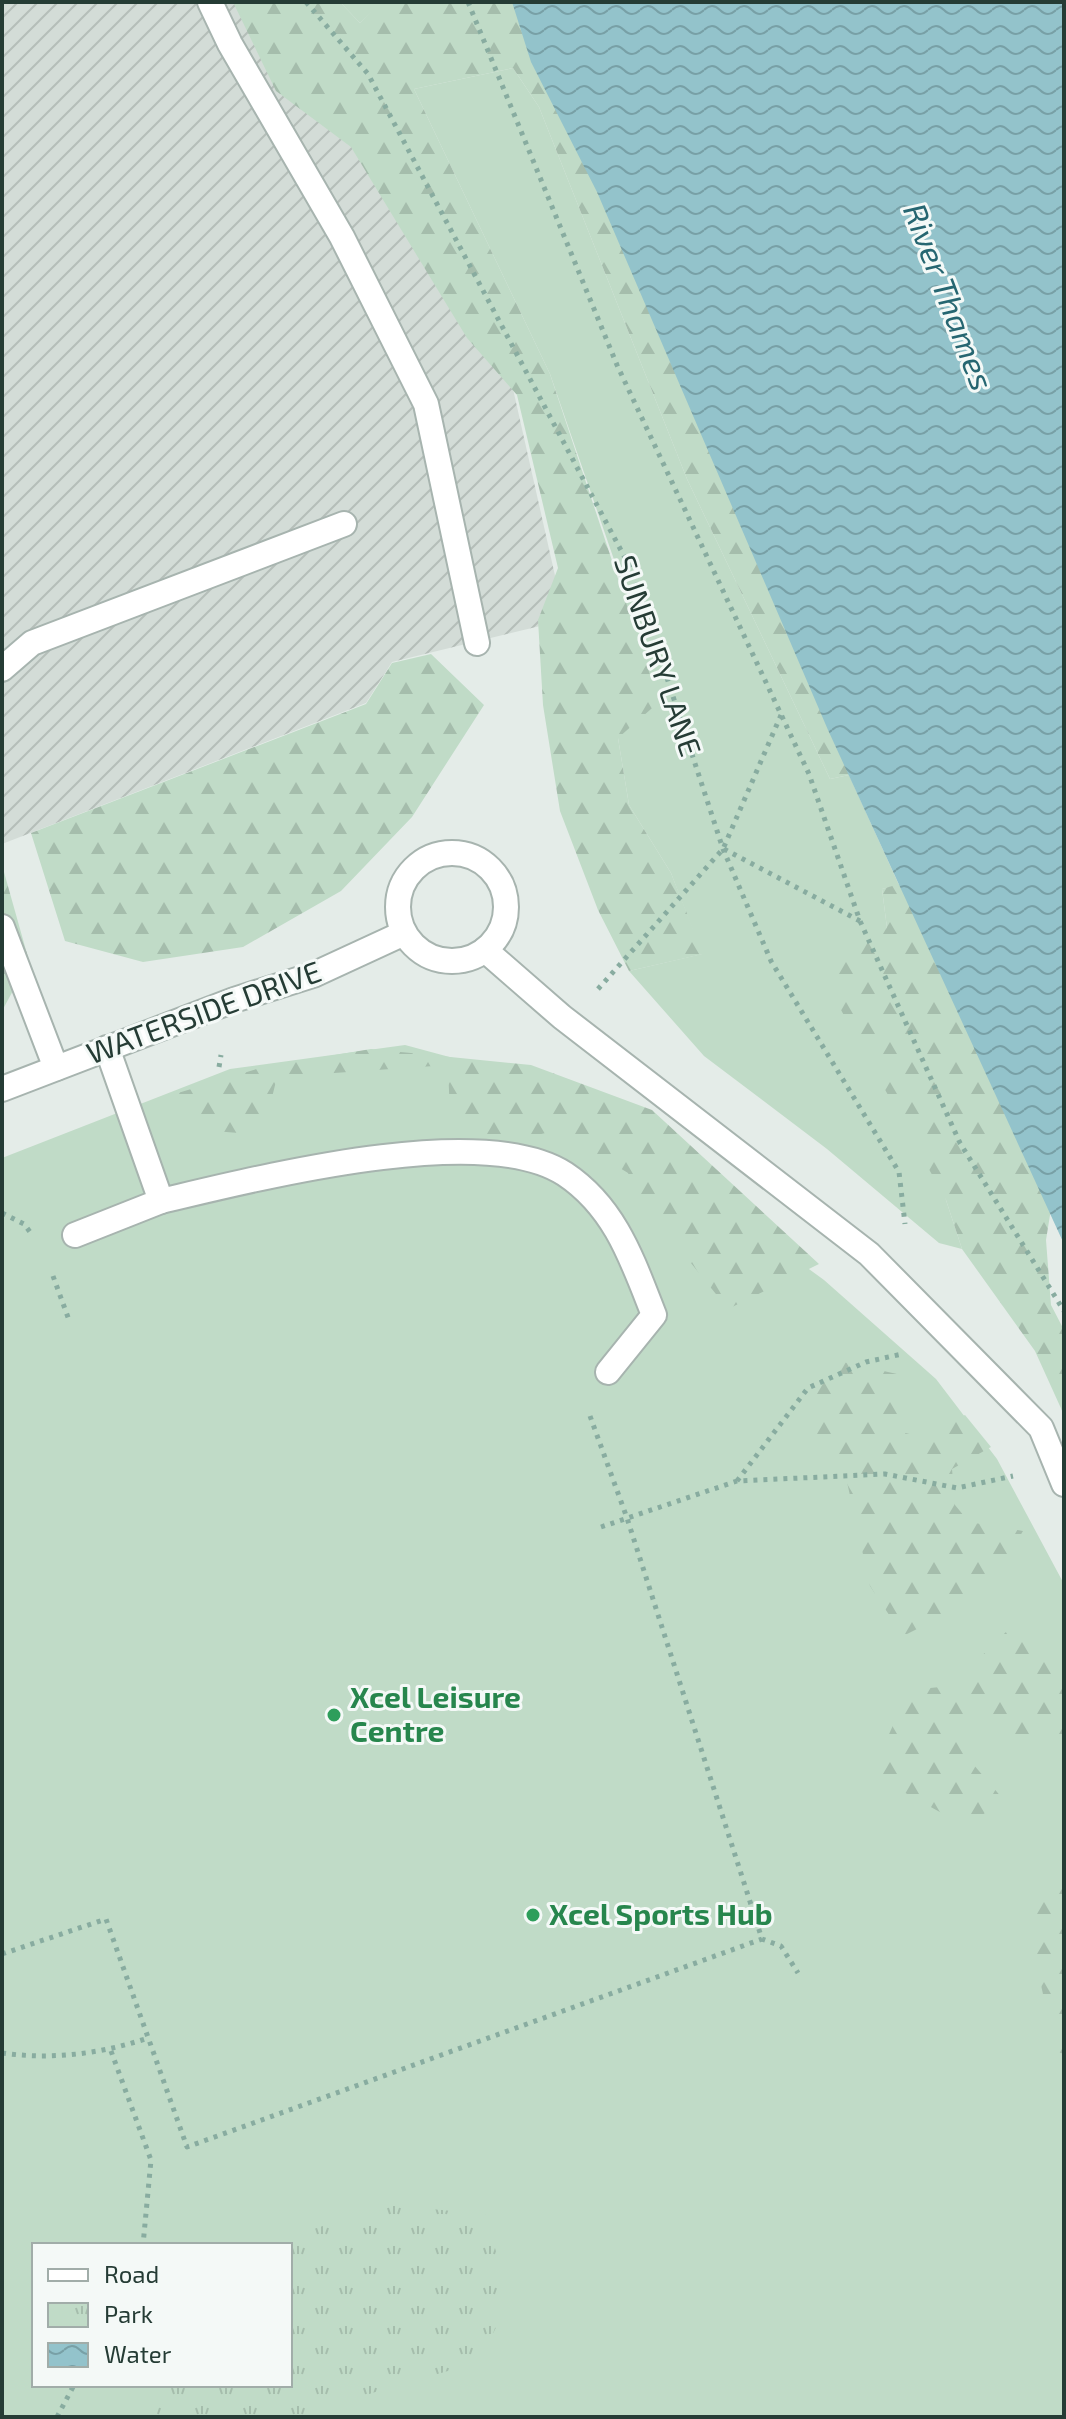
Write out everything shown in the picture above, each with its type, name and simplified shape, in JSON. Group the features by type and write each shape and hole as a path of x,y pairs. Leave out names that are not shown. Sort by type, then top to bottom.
{"street":[{"path":"210,2 230,44 342,237 426,404 477,643"},
{"path":"2,669 32,643 344,524"},
{"path":"448,852 471,855 500,880 506,898 506,917 500,934 485,950 450,962 431,957 416,947 404,933 398,901 403,883 414,867 430,857 448,852"},
{"path":"2,927 56,1068"},
{"name":"WATERSIDE DRIVE","path":"2,1089 234,1000 313,975 404,933"},
{"path":"485,950 562,1017 869,1254 1041,1428 1060,1475"},
{"path":"107,1048 161,1201"},
{"path":"75,1235 161,1201 314,1166 457,1153 526,1157 565,1174 600,1205 622,1233 654,1315 608,1372"}],"path":[{"name":"SUNBURY LANE","path":"306,2 368,74 632,571 723,849 771,961 899,1172 912,1296"},
{"path":"468,2 617,365 809,774 860,921 960,1143 1064,1311"},
{"path":"604,984 723,849 782,714"},
{"path":"723,849 860,921"},
{"path":"737,1481 808,1388 866,1362 958,1341"},
{"path":"608,1372 578,1381 627,1518 762,1939"},
{"path":"601,1527 737,1481 885,1474 957,1488 1060,1475"},
{"path":"2,1954 106,1919 187,2147 762,1939 781,1946 798,1973"},
{"path":"2,2053 72,2056 111,2051 148,2038"},
{"path":"111,2051 151,2160 143,2243"},
{"path":"57,2417 73,2387"}],"shaded area":[{"path":"2,2 300,2 511,380 565,620 392,662 366,703 2,844"}],"green space":[{"path":"233,2 340,2 360,23 376,7 373,2 574,2 886,737 849,775 830,779 687,479 539,107 513,68 414,89 550,374 659,702 618,738 629,805 671,873 703,954 629,971 598,910 560,811 543,705 538,620 558,568 517,395 467,338 351,147 276,91"},
{"path":"340,2 373,2 377,7 360,23"},
{"path":"513,68 539,107 687,479 830,779 849,775 899,885 882,889 887,928 946,1200 962,1249 939,1243 827,1149 704,1056 629,971 702,954 671,873 629,805 618,738 620,577 550,374 414,89"},
{"path":"431,654 484,705 412,817 341,891 243,947 143,962 65,941 31,833 366,704 392,663"},
{"path":"2,865 29,961 2,1011"},
{"path":"933,874 1059,1159 1046,1240 1051,1305 1064,1330 1064,1415 1035,1351 962,1249 946,1200 830,990 846,943 887,928 882,889"},
{"name":"Xcel Sports Hub","path":"405,1045 494,1069 618,1130 824,1280 936,1379 997,1459 1064,1584 1064,2417 2,2417 2,1158 230,1069"},
{"path":"371,1049 531,1065 652,1110 819,1264 728,1309 670,1237 646,1217 628,1173 558,1130 491,1146 450,1116 448,1065 277,1077 266,1122 239,1133 201,1130 178,1093 263,1067"},
{"path":"830,1359 897,1374 897,1431 922,1437 965,1415 991,1447 952,1469 955,1505 969,1522 1023,1531 983,1596 903,1636 870,1586 847,1482 805,1425"},
{"path":"1007,1631 1064,1669 1064,1766 1050,1742 997,1740 983,1703 969,1717 961,1750 1003,1799 967,1827 871,1774 909,1690 951,1686"},
{"path":"1064,1874 1064,2054 1055,2051 1025,1909"},
{"path":"388,2205 485,2214 510,2299 479,2362 372,2393 311,2417 156,2417 155,2401 160,2387 292,2387 292,2243 270,2243"}],"water":[{"name":"River Thames","path":"512,2 1064,2 1064,1244 828,730 597,192 531,62"}],"place":[{"name":"Xcel Leisure Centre","path":"334,1715"},
{"name":"Xcel Sports Hub","path":"533,1915"}]}
